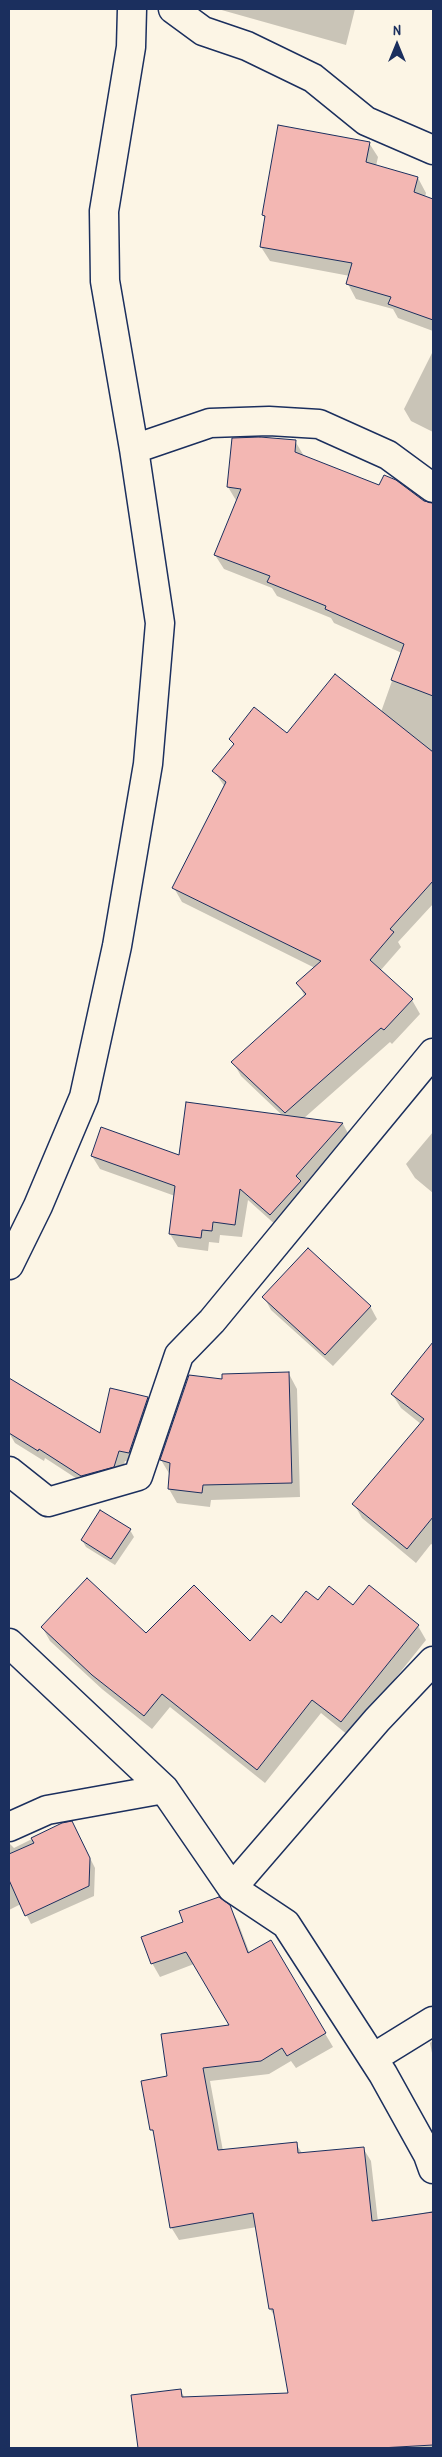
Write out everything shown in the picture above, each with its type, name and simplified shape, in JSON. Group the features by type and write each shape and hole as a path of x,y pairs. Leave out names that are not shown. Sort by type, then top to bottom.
{"street":[{"path":"9,1265 38,1206 84,1097 117,946 148,764 160,623 134,449 105,281 104,211 132,47 132,9"},
{"path":"173,9 203,31 247,46 313,78 366,121 433,150"},
{"path":"134,449 210,423 268,421 319,424 388,455 433,488"},
{"path":"9,1471 48,1502 138,1476 179,1355 212,1321 433,1054"},
{"path":"9,1643 164,1789 232,1888 286,1924 373,2058 428,2155 433,2169"},
{"path":"232,1888 377,1720 433,1661"},
{"path":"9,1827 47,1810 164,1789"},
{"path":"373,2058 433,2021"}],"building":[{"path":"278,125 370,142 366,162 418,177 414,192 433,199 433,320 388,304 391,297 346,284 352,263 260,247 265,216 262,215"},
{"path":"260,437 296,440 295,452 379,485 384,475 396,480 424,501 433,503 433,696 391,680 404,644 325,609 326,606 267,582 270,576 214,555 241,489 227,487 232,438"},
{"path":"335,674 433,752 433,881 390,929 394,932 370,960 413,999 384,1030 381,1028 285,1113 231,1062 306,994 296,983 321,961 172,888 226,782 212,771 234,744 229,739 254,707 287,733"},
{"path":"186,1102 343,1123 296,1176 301,1181 270,1215 240,1189 235,1225 213,1222 212,1231 202,1230 201,1238 169,1234 175,1186 91,1156 101,1127 179,1155"},
{"path":"308,1248 371,1306 325,1355 262,1297"},
{"path":"433,1342 433,1517 407,1549 352,1504 424,1419 391,1394"},
{"path":"289,1372 292,1483 203,1485 202,1493 168,1489 170,1463 160,1460 189,1375 222,1379 222,1374"},
{"path":"9,1378 100,1433 110,1388 148,1397 129,1453 119,1451 114,1467 81,1476 39,1449 38,1451 9,1433"},
{"path":"100,1510 131,1529 111,1559 81,1540"},
{"path":"87,1578 146,1633 194,1585 250,1641 272,1615 281,1623 306,1591 318,1600 329,1586 353,1605 369,1585 419,1625 341,1722 312,1700 257,1770 162,1694 144,1716 92,1675 41,1627"},
{"path":"72,1821 90,1858 89,1886 25,1916 9,1880 9,1854 34,1843 31,1838 62,1823"},
{"path":"219,1897 230,1905 248,1953 271,1940 326,2033 287,2056 282,2048 261,2061 203,2068 218,2150 297,2142 298,2153 364,2147 372,2221 433,2212 433,2445 380,2448 138,2448 131,2395 181,2389 182,2397 288,2393 273,2309 269,2309 253,2213 170,2228 153,2130 150,2130 141,2081 167,2076 161,2034 229,2025 186,1952 151,1964 141,1937 183,1922 179,1911"}]}
